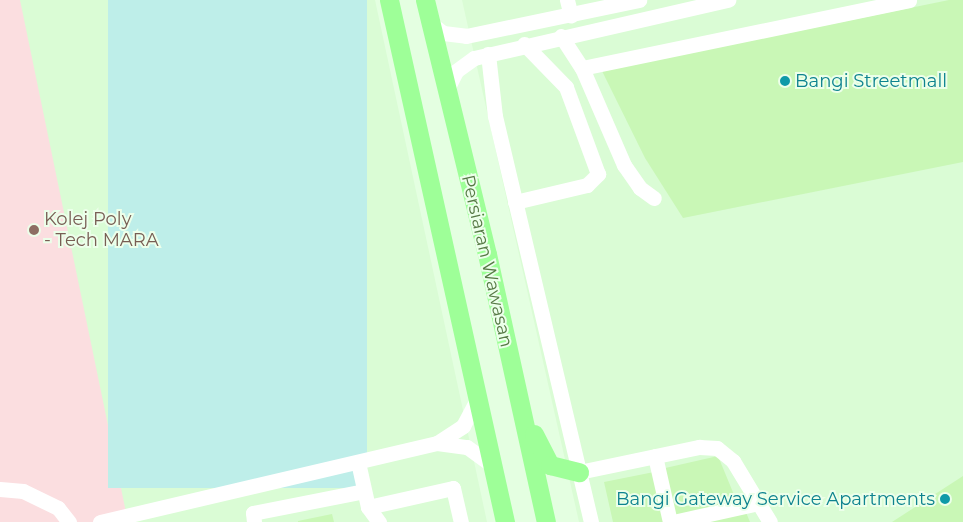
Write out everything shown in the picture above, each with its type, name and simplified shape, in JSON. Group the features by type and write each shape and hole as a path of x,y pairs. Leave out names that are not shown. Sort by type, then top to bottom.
{"main road":[{"path":"389,0 505,522"},
{"name":"Persiaran Wawasan","path":"425,0 523,416 546,522"},
{"path":"523,416 550,465 579,472"}],"street":[{"path":"567,0 571,16"},
{"path":"430,22 443,33 466,36 571,16 639,0"},
{"path":"446,91 465,62 488,54 524,44 728,0"},
{"path":"582,68 909,0"},
{"path":"561,36 582,68 624,165 640,188 654,198"},
{"path":"515,202 587,185 598,174 566,87 524,44"},
{"path":"488,54 495,116 591,522"},
{"path":"100,522 437,443 463,426 477,400"},
{"path":"437,443 467,447 492,466"},
{"path":"579,472 699,447 717,448 733,461 770,522"},
{"path":"655,456 671,522 759,503"},
{"path":"358,462 368,507 379,522"},
{"path":"368,507 453,488 461,522"},
{"path":"0,489 23,491 58,508 69,522"},
{"path":"254,522 253,513 364,491"}],"shaded area":[{"path":"0,0 375,0 487,522 0,522"},
{"name":"Kolej Poly - Tech MARA","path":"0,0 20,0 128,522 0,522"},
{"path":"108,0 367,0 367,488 108,488"},
{"path":"462,0 963,0 963,522 579,522"}],"building":[{"path":"949,0 963,0 963,162 683,218 645,158 602,71"},
{"path":"718,456 737,502 673,516 661,469"},
{"path":"654,472 665,522 613,522 604,482"},
{"name":"Bangi Gateway Service Apartments","path":"963,476 963,522 892,522"},
{"path":"745,510 750,522 698,522"},
{"path":"332,514 334,522 298,522 298,521"}],"place":[{"name":"Bangi Streetmall","path":"785,81"},
{"name":"Kolej Poly - Tech MARA","path":"34,230"},
{"name":"Bangi Gateway Service Apartments","path":"945,499"}]}
